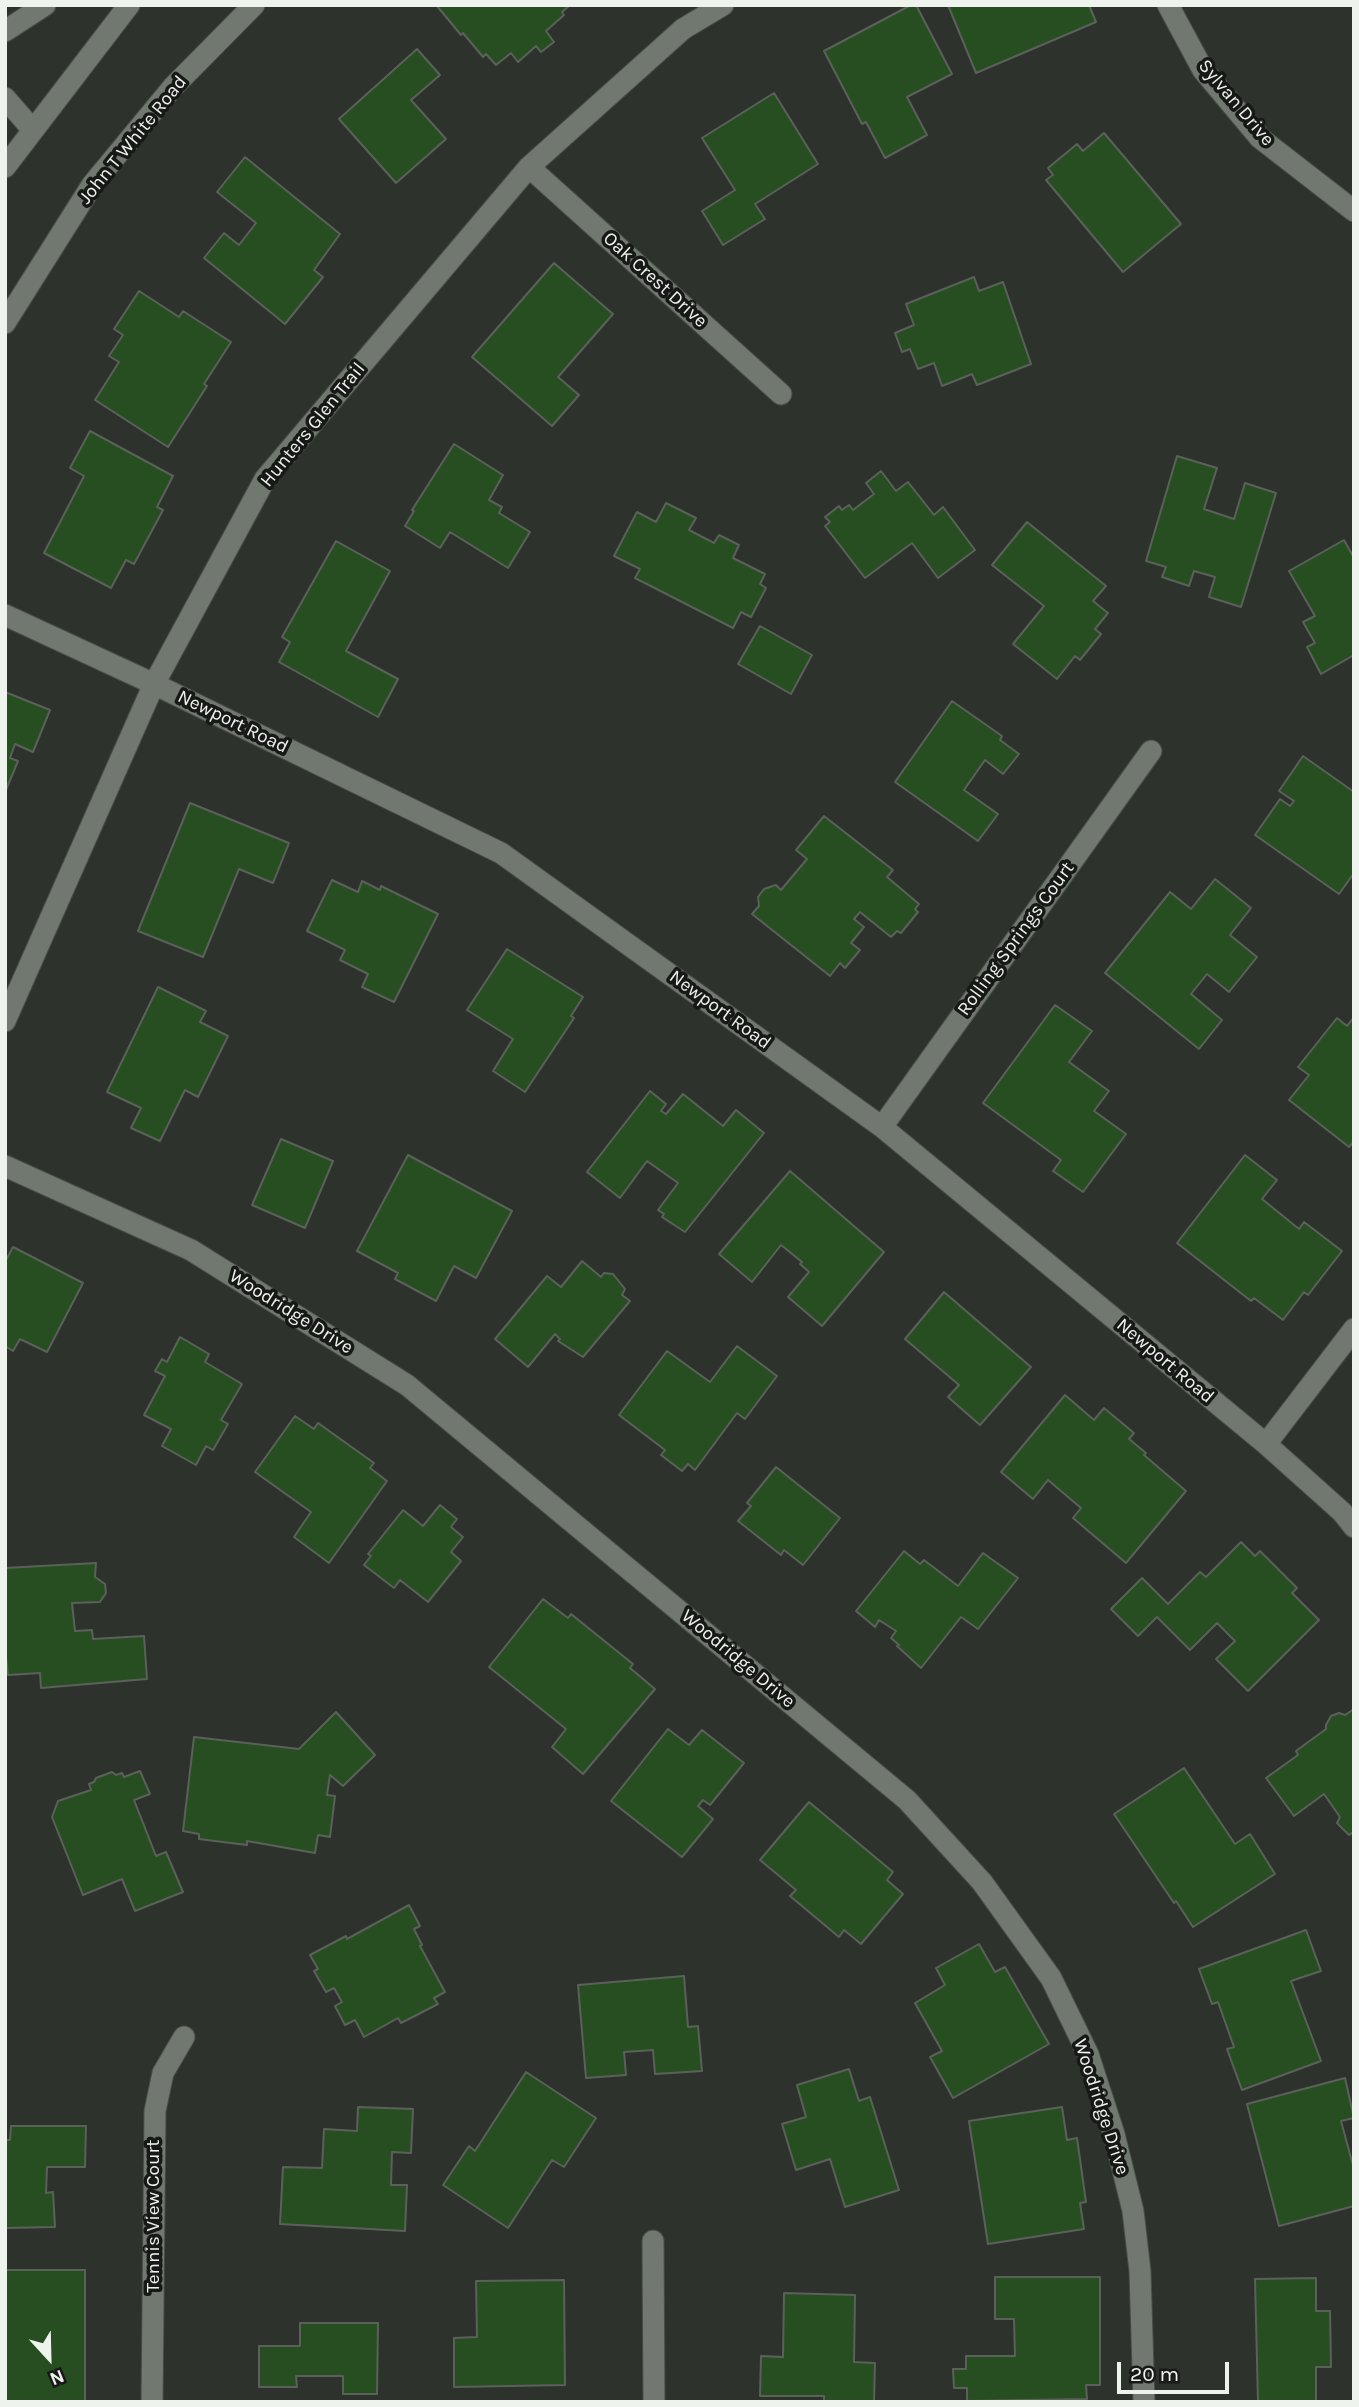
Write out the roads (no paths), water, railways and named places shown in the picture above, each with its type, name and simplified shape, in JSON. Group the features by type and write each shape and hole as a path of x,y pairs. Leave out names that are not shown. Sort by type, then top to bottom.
{"street":[{"path":"5,31 45,5"},
{"path":"5,167 129,5"},
{"name":"John T White Road","path":"5,323 92,185 173,87 254,5"},
{"name":"Hunters Glen Trail","path":"5,1021 154,684 265,479 529,167 683,29 723,5"},
{"name":"Sylvan Drive","path":"1168,5 1203,70 1260,138 1354,211"},
{"path":"5,98 32,129"},
{"name":"Oak Crest Drive","path":"529,167 781,394"},
{"name":"Newport Road","path":"5,615 501,852 882,1127 1266,1444 1342,1512 1354,1527"},
{"name":"Rolling Springs Court","path":"882,1127 1151,751"},
{"name":"Woodridge Drive","path":"5,1166 191,1250 407,1385 907,1800 982,1882 1051,1978 1088,2054 1114,2134 1133,2211 1140,2271 1144,2402"},
{"path":"1266,1444 1354,1329"},
{"name":"Tennis View Court","path":"152,2402 155,2111 163,2073 184,2037"},
{"path":"653,2241 654,2402"}]}
